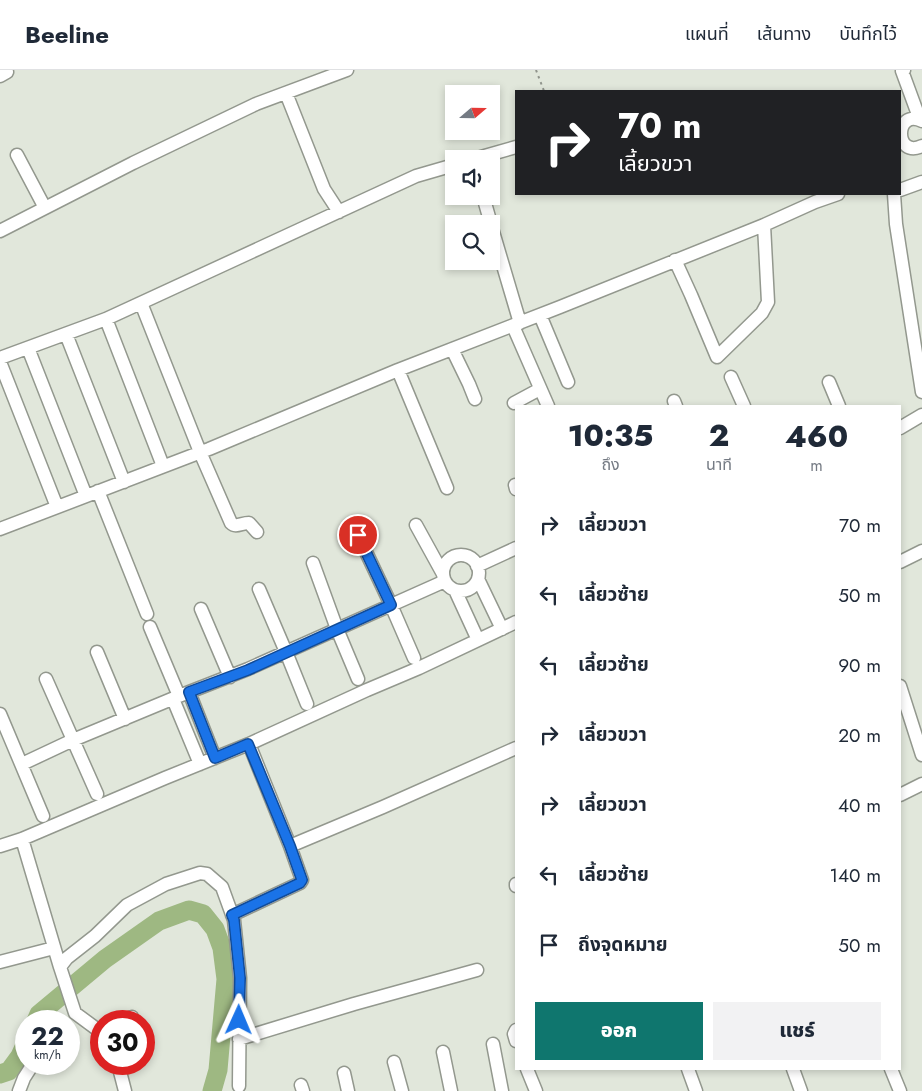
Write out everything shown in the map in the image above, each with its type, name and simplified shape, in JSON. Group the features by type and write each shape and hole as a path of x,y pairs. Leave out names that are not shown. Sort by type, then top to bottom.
{"street":[{"path":"0,231 133,163 256,104 347,70"},
{"path":"904,70 902,71 921,121"},
{"path":"286,93 324,189 339,212"},
{"path":"901,128 909,120 921,121"},
{"path":"901,139 909,147 922,146"},
{"path":"500,152 515,147"},
{"path":"17,155 44,208"},
{"path":"57,507 0,360 141,304 416,176 445,168"},
{"path":"901,190 922,182"},
{"path":"0,529 200,452 398,370 516,325 835,195"},
{"path":"894,195 896,224 922,392"},
{"path":"675,260 717,357 762,313 768,302 764,225"},
{"path":"500,260 516,325 548,405"},
{"path":"141,304 200,452 231,523 234,526 243,523 249,524 257,532"},
{"path":"540,315 568,382"},
{"path":"106,319 163,466"},
{"path":"66,334 124,482"},
{"path":"28,348 147,614"},
{"path":"452,350 475,399"},
{"path":"398,370 447,488"},
{"path":"731,377 744,405"},
{"path":"829,382 839,405"},
{"path":"514,403 540,389"},
{"path":"901,427 922,415"},
{"path":"416,526 444,577 449,586 455,590 469,589 478,579 479,572 473,560 467,556 460,555 448,561 444,567 444,577"},
{"path":"358,535 414,658"},
{"path":"477,566 515,548"},
{"path":"901,562 922,551"},
{"path":"313,563 358,678"},
{"path":"22,764 74,740 230,677 391,605 444,577"},
{"path":"478,579 502,629"},
{"path":"259,589 306,704"},
{"path":"455,590 478,640"},
{"path":"201,609 230,677"},
{"path":"0,846 22,839 248,744 419,668 515,622"},
{"path":"150,627 180,696 215,758"},
{"path":"97,652 125,719"},
{"path":"46,679 97,794"},
{"path":"901,689 922,755"},
{"path":"180,696 200,764"},
{"path":"0,714 42,816"},
{"path":"232,915 300,883 302,880 248,744"},
{"path":"290,846 515,748"},
{"path":"901,790 922,784"},
{"path":"22,839 71,1010"},
{"path":"60,967 67,958 127,905 166,884 200,872 207,874 222,887 234,920 240,978 239,1086"},
{"path":"0,962 54,948"},
{"path":"239,1039 354,1004 477,970"},
{"path":"492,1044 502,1091"},
{"path":"443,1052 451,1091"},
{"path":"394,1062 402,1091"},
{"path":"527,1070 536,1091"},
{"path":"688,1070 696,1091"},
{"path":"793,1070 801,1091"},
{"path":"891,1070 900,1091"},
{"path":"344,1073 348,1091"},
{"path":"19,1091 26,1075"},
{"path":"121,1075 125,1091"}],"path":[{"path":"536,70 544,90"}],"waterway":[{"path":"44,1010 105,959 159,921 189,910 203,914 215,929 222,948 226,979 218,1070 212,1091"},
{"path":"0,1074 9,1071 15,1063"}],"route":[{"path":"239,1020 240,978 232,915 300,883 302,880 248,744 215,758 189,692 248,670 391,605 358,535"}]}
